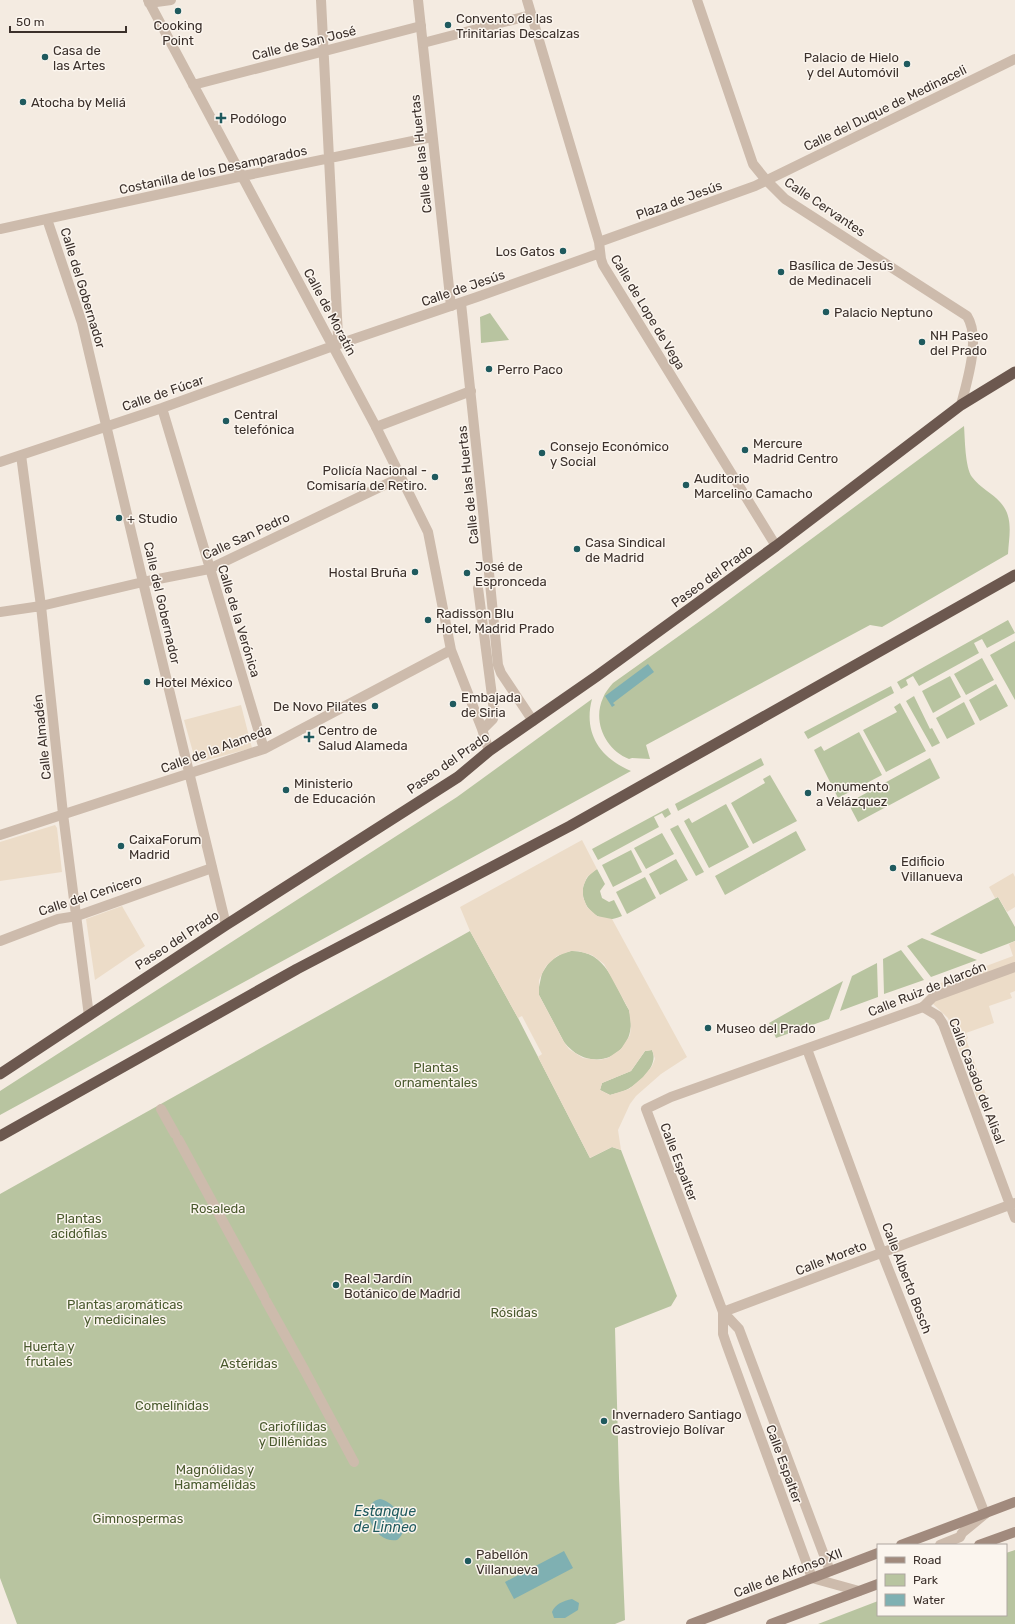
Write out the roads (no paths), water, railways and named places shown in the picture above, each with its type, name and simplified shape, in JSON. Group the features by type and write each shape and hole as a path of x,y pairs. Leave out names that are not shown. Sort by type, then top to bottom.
{"highway":[{"name":"Paseo del Prado","path":"0,1074 226,925 458,777 489,751 597,676 776,546 961,405 1015,372"},
{"path":"0,1136 297,969 570,826 1015,575"}],"main road":[{"path":"904,1544 1015,1502"},
{"path":"982,1544 1015,1532"},
{"name":"Calle de Alfonso XII","path":"693,1624 877,1553"},
{"path":"771,1624 877,1584"}],"street":[{"path":"149,2 171,0"},
{"path":"321,0 338,336 333,346"},
{"name":"Calle de las Huertas","path":"418,0 432,137 456,304 471,391 498,665 501,673 533,721"},
{"name":"Calle de Lope de Vega","path":"527,0 600,242 600,253 603,265 776,546"},
{"name":"Calle Cervantes","path":"697,0 753,164 766,180 785,199 955,308 966,316 971,322 973,333 972,348 961,405"},
{"name":"Calle de Moratín","path":"149,2 376,427 428,532 451,650 489,751"},
{"path":"423,43 531,14"},
{"name":"Calle de San José","path":"193,84 421,26"},
{"name":"Calle del Duque de Medinaceli","path":"766,180 1015,59"},
{"name":"Costanilla de los Desamparados","path":"0,229 243,176 432,137"},
{"name":"Plaza de Jesús","path":"600,242 745,190 766,180"},
{"name":"Calle del Gobernador","path":"48,219 82,323 226,925"},
{"name":"Calle de Jesús","path":"333,346 600,253"},
{"name":"Calle de Fúcar","path":"0,462 107,425 162,408 333,346"},
{"path":"376,427 471,391"},
{"name":"Calle de la Verónica","path":"162,408 264,749"},
{"name":"Calle Almadén","path":"21,455 41,606 63,814 89,1016"},
{"name":"Calle San Pedro","path":"0,612 41,606 143,582 209,569 401,477"},
{"path":"478,588 494,711 494,719 484,728"},
{"name":"Calle de la Alameda","path":"0,835 264,749 451,650"},
{"name":"Calle del Cenicero","path":"0,941 9,936 58,919 77,916 212,868"},
{"name":"Calle Ruiz de Alarcón","path":"646,1110 671,1097 923,1007 934,997 1015,967"},
{"name":"Calle Casado del Alisal","path":"923,1007 938,1016 943,1024 1012,1204 1015,1218"},
{"name":"Calle Alberto Bosch","path":"807,1049 882,1253 985,1514"},
{"path":"161,1109 354,1462"},
{"name":"Calle Espalter","path":"646,1110 723,1312 723,1334 726,1343 812,1578"},
{"name":"Calle Moreto","path":"723,1312 1012,1204"},
{"name":"Calle Espalter","path":"723,1312 739,1329 830,1571"},
{"path":"943,1544 960,1538 962,1533 985,1514"},
{"path":"812,1578 859,1591"}],"water":[{"path":"648,664 654,672 613,703 615,705 612,707 605,696"},
{"name":"Estanque de Linneo","path":"380,1499 386,1501 397,1510 403,1523 402,1535 397,1540 388,1540 381,1536 375,1530 371,1522 369,1515 370,1508 373,1502"},
{"path":"564,1551 573,1568 514,1599 505,1582"},
{"path":"572,1599 579,1603 578,1610 565,1618 554,1618 552,1612 555,1607"}],"place":[{"name":"Cooking Point","path":"178,11"},
{"name":"Convento de las Trinitarias Descalzas","path":"448,25"},
{"name":"Casa de las Artes","path":"45,57"},
{"name":"Palacio de Hielo y del Automóvil","path":"907,64"},
{"name":"Atocha by Meliá","path":"23,102"},
{"name":"Podólogo","path":"221,118"},
{"name":"Los Gatos","path":"563,251"},
{"name":"Basílica de Jesús de Medinaceli","path":"781,272"},
{"name":"Palacio Neptuno","path":"826,312"},
{"name":"NH Paseo del Prado","path":"922,342"},
{"name":"Perro Paco","path":"489,369"},
{"name":"Central telefónica","path":"226,421"},
{"name":"Mercure Madrid Centro","path":"745,450"},
{"name":"Consejo Económico y Social","path":"542,453"},
{"name":"Policía Nacional - Comisaría de Retiro.","path":"435,477"},
{"name":"Auditorio Marcelino Camacho","path":"686,485"},
{"name":"+ Studio","path":"119,518"},
{"name":"Casa Sindical de Madrid","path":"577,549"},
{"name":"Hostal Bruña","path":"415,572"},
{"name":"José de Espronceda","path":"467,573"},
{"name":"Radisson Blu Hotel, Madrid Prado","path":"428,620"},
{"name":"Hotel México","path":"147,682"},
{"name":"Embajada de Siria","path":"453,704"},
{"name":"De Novo Pilates","path":"375,706"},
{"name":"Centro de Salud Alameda","path":"309,737"},
{"name":"Ministerio de Educación","path":"286,790"},
{"name":"Monumento a Velázquez","path":"808,793"},
{"name":"CaixaForum Madrid","path":"121,846"},
{"name":"Edificio Villanueva","path":"893,868"},
{"name":"Museo del Prado","path":"708,1028"},
{"name":"Real Jardín Botánico de Madrid","path":"336,1285"},
{"name":"Invernadero Santiago Castroviejo Bolívar","path":"604,1421"},
{"name":"Pabellón Villanueva","path":"468,1561"}],"park label":[{"name":"Plantas ornamentales","path":"436,1074"},
{"name":"Rosaleda","path":"218,1208"},
{"name":"Plantas acidófilas","path":"79,1226"},
{"name":"Plantas aromáticas y medicinales","path":"125,1312"},
{"name":"Rósidas","path":"514,1312"},
{"name":"Huerta y frutales","path":"49,1354"},
{"name":"Astéridas","path":"249,1363"},
{"name":"Comelínidas","path":"172,1405"},
{"name":"Cariofílidas y Dillénidas","path":"293,1434"},
{"name":"Magnólidas y Hamamélidas","path":"215,1476"},
{"name":"Gimnospermas","path":"138,1518"}]}
